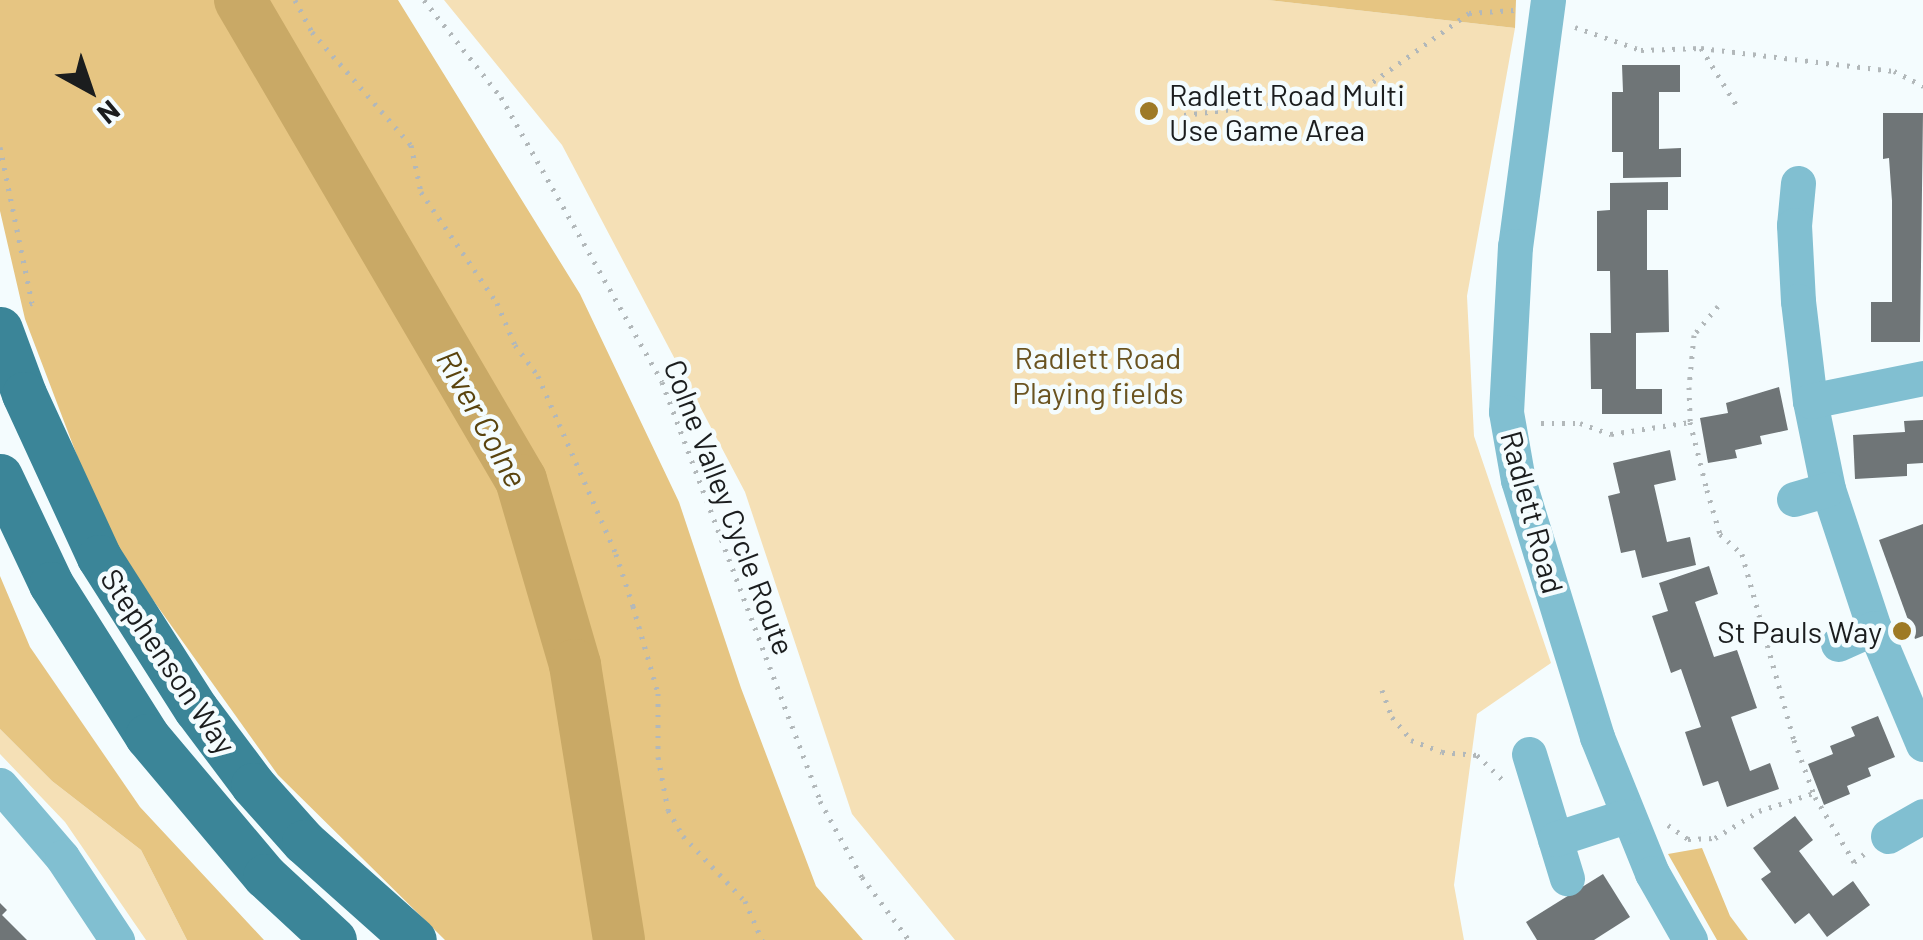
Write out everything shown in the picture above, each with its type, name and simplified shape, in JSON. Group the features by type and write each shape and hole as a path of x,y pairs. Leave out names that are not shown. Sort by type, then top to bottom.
{"main road":[{"name":"Stephenson Way","path":"16,316 52,458 99,556 196,709 253,785 304,842 414,940"},
{"name":"Stephenson Way","path":"0,476 51,584 146,736 266,876 334,940"}],"street":[{"name":"Radlett Road","path":"1548,4 1508,314 1508,425 1518,480 1628,822 1686,938"},
{"path":"1798,183 1794,225 1798,301 1810,401 1828,489 1874,628 1923,744"},
{"path":"1810,401 1923,378"},
{"path":"1794,499 1828,489"},
{"path":"1838,644 1874,628"},
{"path":"1532,765 1567,878"},
{"path":"0,784 62,857 116,940"},
{"path":"1888,836 1923,816"},
{"path":"1555,838 1628,822"}],"path":[{"path":"294,0 312,32 411,145 421,192 497,303 515,344 538,376 616,554 634,606 658,694 658,757 668,810 683,836 745,901 762,940"},
{"name":"Colne Valley Cycle Route","path":"424,0 502,97 662,382 820,801 862,877 908,940"},
{"path":"1184,115 1356,94 1469,13 1548,4"},
{"path":"1589,28 1641,50 1700,48 1894,70 1923,86"},
{"path":"1700,48 1739,109"},
{"path":"0,147 16,316"},
{"path":"1718,306 1694,336 1690,422 1720,534 1742,554 1794,740 1814,794 1854,862 1888,836"},
{"path":"1508,425 1580,423 1611,434 1690,422"},
{"path":"1382,690 1392,717 1411,740 1442,752 1476,755 1507,782 1532,765"},
{"path":"1628,822 1653,820 1702,841 1727,833 1759,811 1814,794"}],"green space":[{"name":"Radlett Road Playing fields","path":"444,0 1268,0 1515,28 1467,296 1474,436 1551,663 1477,714 1454,885 1464,940 955,940 852,814 745,492 562,145"},
{"path":"0,729 52,781 141,850 187,940 146,940 65,822 0,754"}],"shaded area":[{"path":"0,0 398,0 580,294 679,502 741,688 816,886 863,940 445,940 278,775 108,537 25,319 0,211"},
{"path":"1268,0 1516,0 1515,28"},
{"path":"0,576 30,647 140,807 264,940 187,940 141,850 52,781 0,729"},
{"path":"1702,848 1730,916 1748,940 1717,940 1668,854"}],"building":[{"path":"1622,65 1680,65 1680,92 1659,92 1659,149 1681,148 1681,177 1623,178 1623,152 1612,152 1612,92 1623,92"},
{"path":"1883,113 1923,113 1920,342 1871,342 1871,302 1892,302 1892,201 1889,158 1883,159"},
{"path":"1668,182 1668,210 1647,210 1647,270 1668,270 1669,332 1636,333 1636,389 1662,389 1662,414 1602,414 1602,389 1591,389 1590,333 1611,333 1610,271 1597,271 1597,211 1610,210 1610,183"},
{"path":"1779,387 1788,430 1760,436 1762,444 1735,450 1737,458 1708,463 1700,418 1728,413 1726,403"},
{"path":"1923,420 1923,463 1907,464 1907,476 1855,479 1853,435 1905,432 1904,421"},
{"path":"1670,450 1676,480 1654,485 1667,542 1690,537 1696,565 1642,578 1635,550 1621,553 1608,496 1620,493 1613,463"},
{"path":"1923,524 1923,636 1915,639 1879,540"},
{"path":"1709,566 1718,594 1695,602 1714,657 1737,650 1757,708 1731,717 1750,771 1770,763 1779,789 1727,807 1718,781 1703,786 1685,732 1701,727 1681,669 1671,673 1652,616 1668,611 1659,583"},
{"path":"1878,716 1895,757 1868,768 1871,776 1847,786 1850,794 1824,805 1808,764 1833,754 1830,746 1855,736 1851,727"},
{"path":"1795,816 1813,840 1799,851 1833,896 1853,881 1870,905 1827,937 1809,913 1795,924 1761,879 1771,872 1753,848"},
{"path":"1603,874 1630,917 1594,940 1537,940 1526,922"},
{"path":"0,903 7,910 2,915 27,940 0,940"}],"waterway":[{"name":"River Colne","path":"240,0 521,480 575,665 619,940"}],"place":[{"name":"Radlett Road Multi Use Game Area","path":"1149,111"},
{"name":"St Pauls Way","path":"1902,631"}]}
